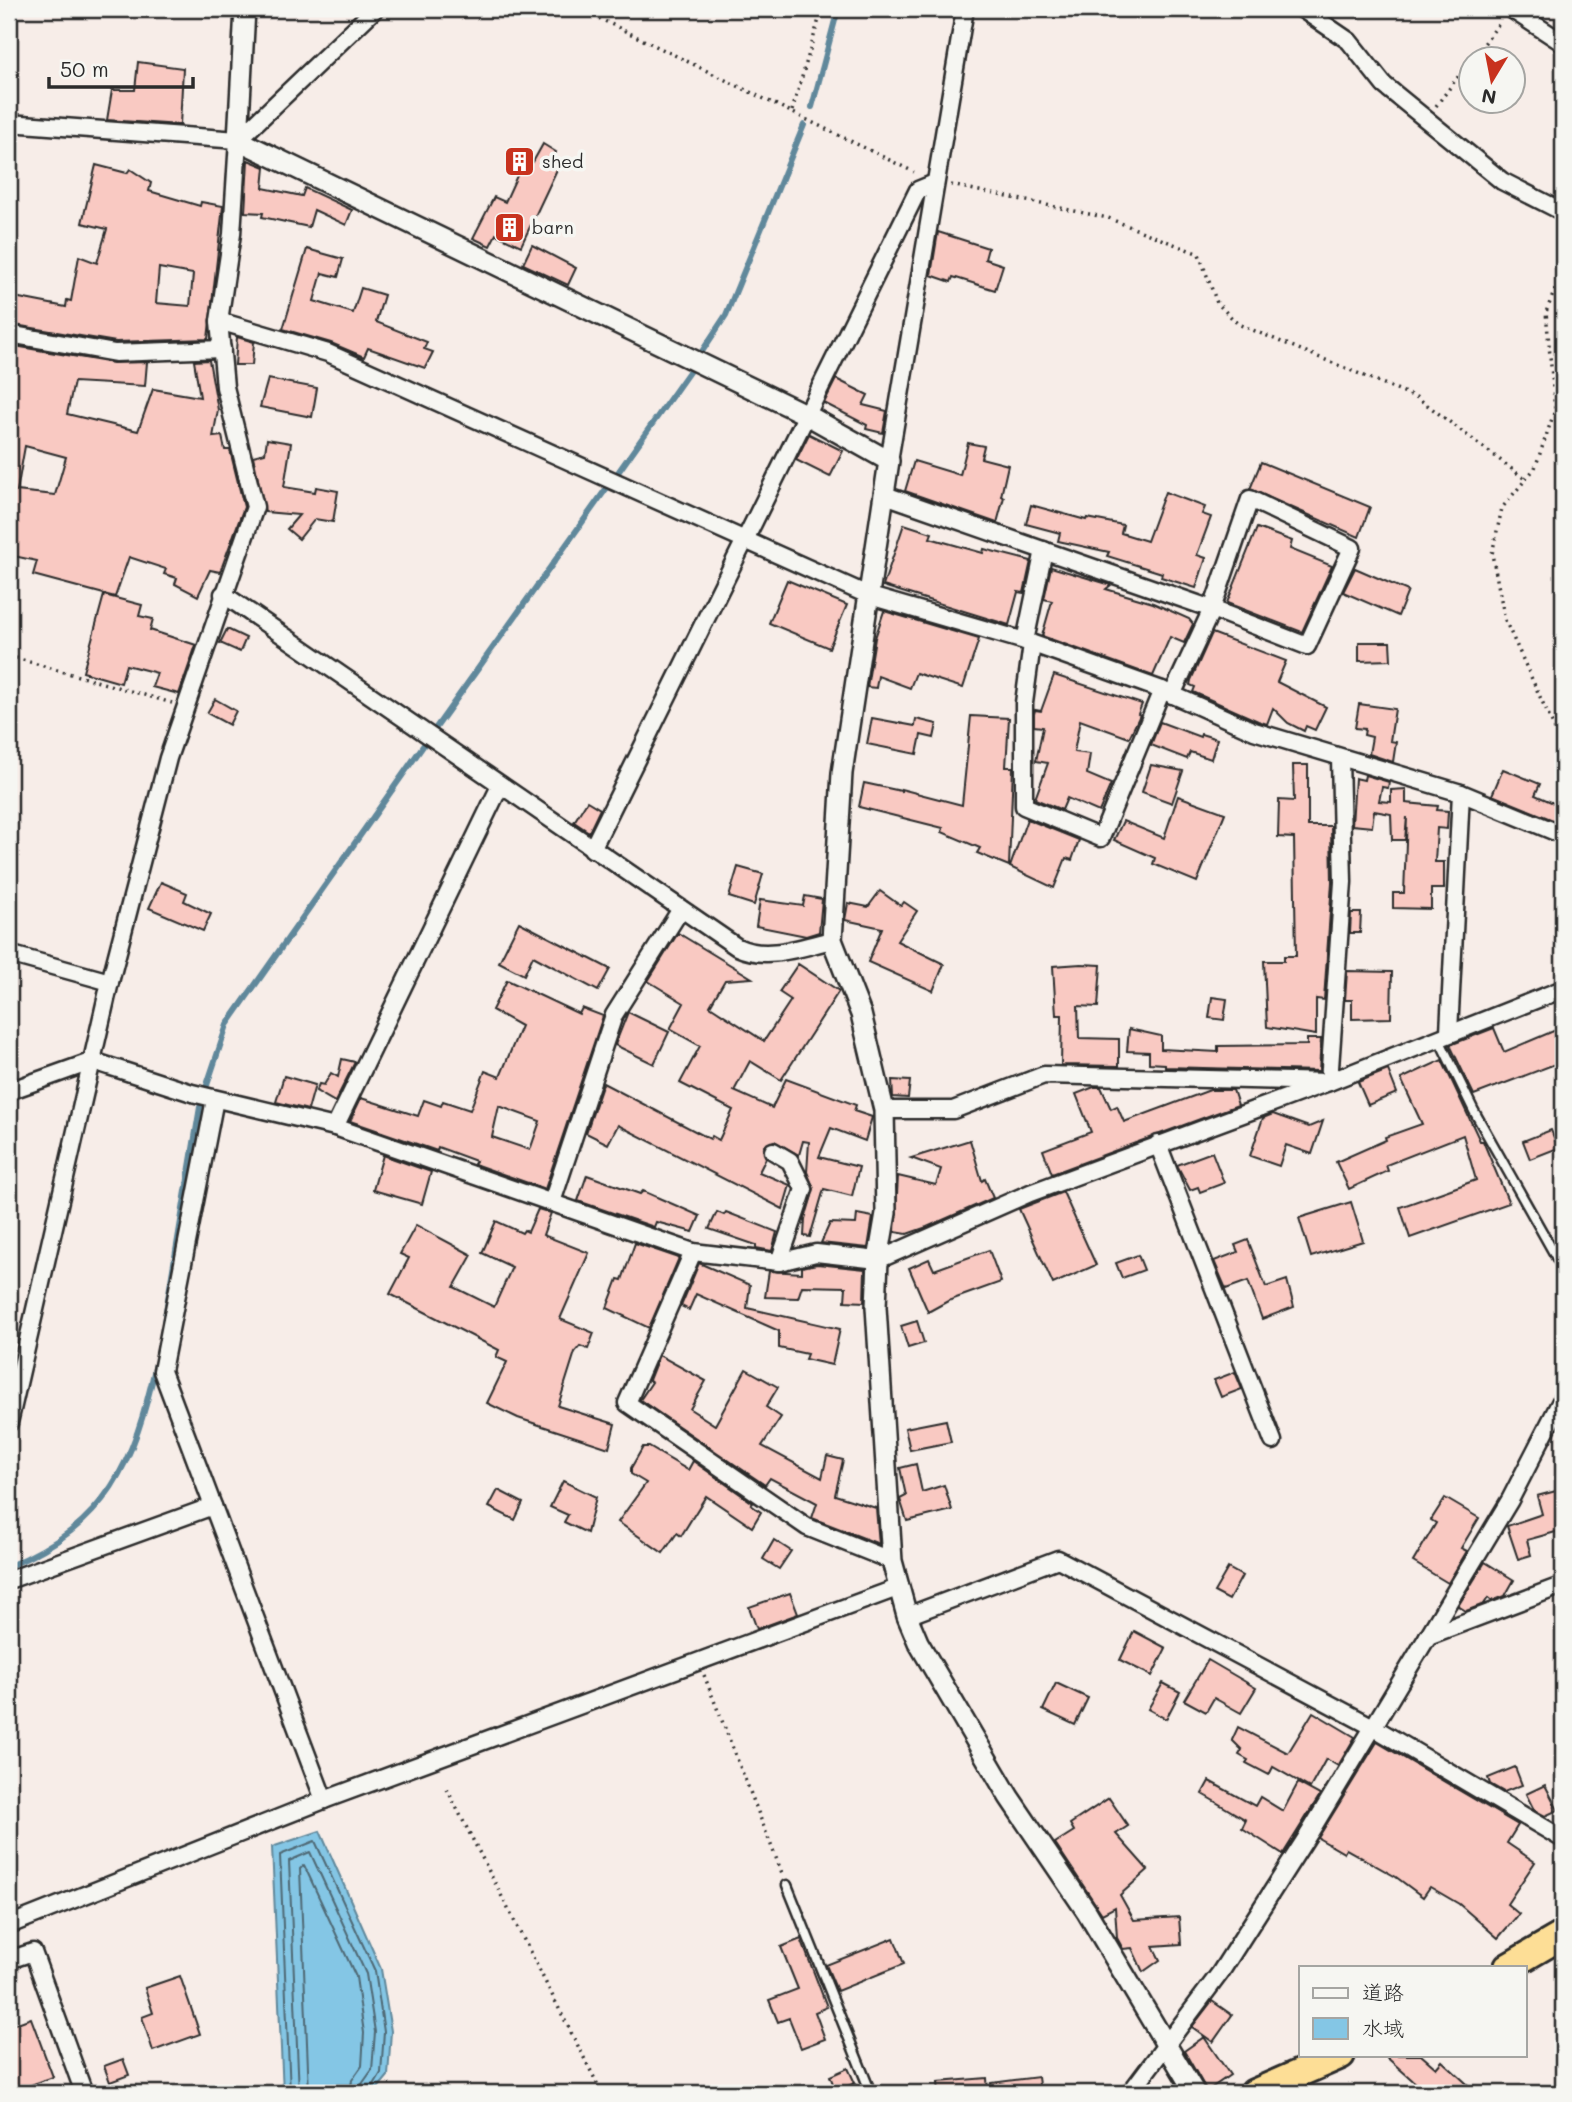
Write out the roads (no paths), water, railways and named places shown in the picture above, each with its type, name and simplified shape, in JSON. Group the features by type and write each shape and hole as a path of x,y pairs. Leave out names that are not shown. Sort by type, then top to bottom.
{"highway":[{"path":"1510,1966 1563,1935"},
{"path":"1254,2093 1339,2056"}],"street":[{"path":"9,1423 110,982 168,758 255,507 225,387 219,321 232,234 245,9"},
{"path":"238,140 375,9"},
{"path":"965,9 889,461 842,773 832,940 861,1014 884,1110 886,1213 878,1260 876,1307 892,1561 907,1616 918,1642 1009,1797 1087,1912 1195,2093"},
{"path":"1302,9 1349,41 1384,85 1502,181 1563,212"},
{"path":"1507,14 1563,43"},
{"path":"9,123 238,140 807,415 889,461"},
{"path":"592,849 918,190 934,183"},
{"path":"219,321 328,353 870,596 1029,643 1167,693 1254,731 1461,793 1563,835"},
{"path":"9,334 115,353 222,349"},
{"path":"885,495 1044,550 1212,609 1307,646 1352,548 1250,499 1212,609 1167,693 1101,838 1024,806 1024,703 1029,643 1044,550"},
{"path":"223,594 592,849 752,954 768,954 832,940"},
{"path":"1329,1082 1343,882 1339,758"},
{"path":"335,1127 500,786"},
{"path":"1443,1034 1461,793"},
{"path":"552,1202 614,1015 681,909"},
{"path":"9,954 110,982"},
{"path":"9,1091 93,1061 215,1099 335,1127 692,1252 779,1262 816,1253 878,1260 1030,1193 1329,1082 1443,1034 1563,989"},
{"path":"884,1110 953,1110 1044,1075 1329,1082"},
{"path":"215,1099 162,1370 324,1800"},
{"path":"1158,1144 1273,1441"},
{"path":"774,1151 790,1161 804,1189 779,1262"},
{"path":"692,1252 627,1403 807,1527 892,1561"},
{"path":"1130,2093 1220,1973 1510,1500 1563,1397"},
{"path":"9,1580 213,1506"},
{"path":"907,1616 1058,1559 1373,1727 1563,1839"},
{"path":"1428,1636 1563,1585"},
{"path":"9,1925 324,1800 900,1587"},
{"path":"9,1960 33,1952 84,2093"}],"lane":[{"path":"1443,1034 1474,1111 1563,1269"},
{"path":"787,1885 871,2093"}],"water":[{"path":"320,1831 381,1969 391,2031 388,2076 374,2093 283,2093 272,1847"}],"waterway":[{"path":"812,107 838,9"},
{"path":"703,350 726,315 804,125"},
{"path":"619,471 691,369"},
{"path":"435,729 606,489"},
{"path":"207,1085 227,1025 423,746"},
{"path":"164,1323 200,1107"},
{"path":"9,1566 43,1550 71,1531 93,1510 111,1487 138,1432 156,1364"}],"place":[{"name":"shed","path":"519,162"},
{"name":"barn","path":"509,228"}]}
